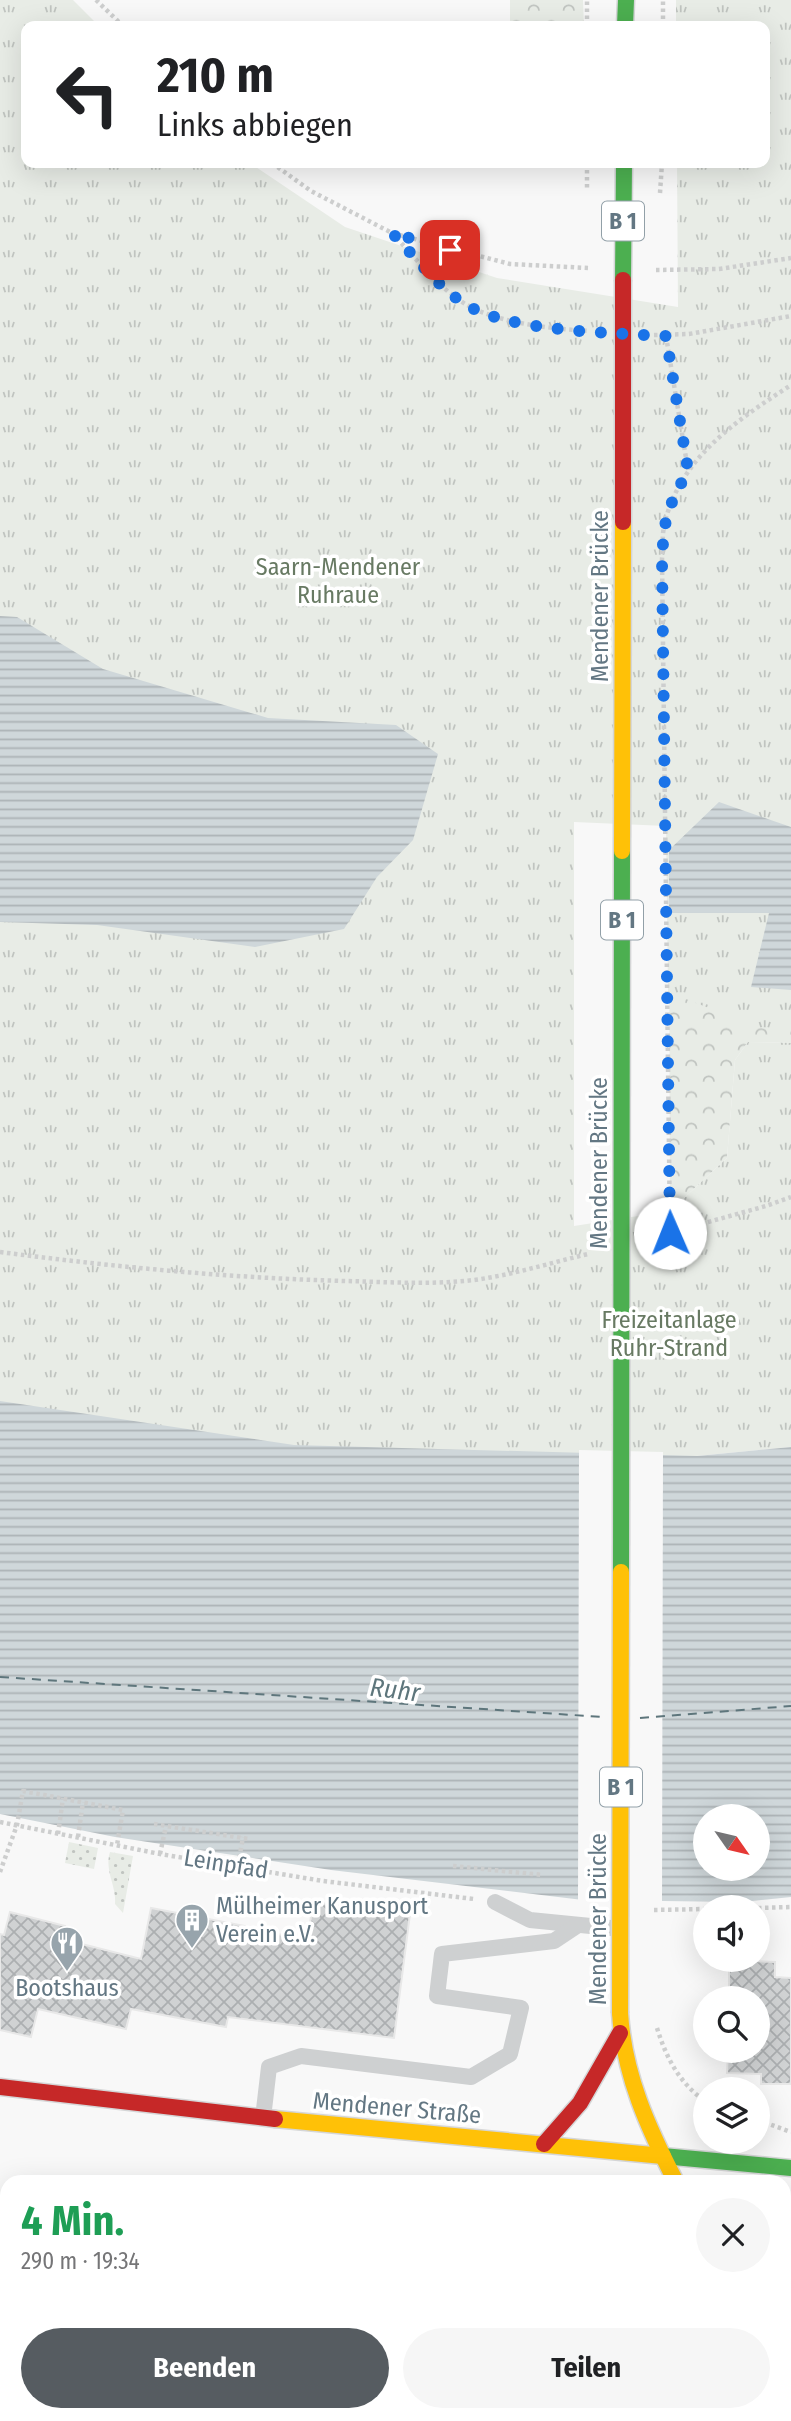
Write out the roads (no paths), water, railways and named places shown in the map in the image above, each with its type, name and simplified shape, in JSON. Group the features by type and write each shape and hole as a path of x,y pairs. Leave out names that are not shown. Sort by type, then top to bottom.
{"main road":[{"path":"625,21 626,0"},
{"name":"Mendener Brücke","path":"624,168 620,2034 630,2080 662,2156"},
{"path":"544,2144 580,2103 620,2034"},
{"name":"Mendener Straße","path":"0,2087 263,2118 791,2168"},
{"name":"B 1","path":"662,2156 672,2175"}],"lane":[{"path":"495,1902 530,1920 631,1930"},
{"path":"263,2118 269,2067 301,2056 471,2077 510,2054 521,2008 437,1996 442,1954 554,1941 578,1925"}],"water":[{"path":"0,616 17,617 103,669 268,718 396,725 438,754 413,840 377,877 344,929 255,947 97,925 0,922"},
{"path":"719,802 791,827 791,990 751,987 769,913 669,913 669,850"},
{"name":"Ruhr","path":"0,1401 294,1445 697,1456 791,1447 791,1897 770,1899 770,1895 693,1895 693,1901 583,1900 331,1870 115,1837 0,1814"}],"place":[{"name":"Mülheimer Kanusport Verein e.V.","path":"192,1950"},
{"name":"Bootshaus","path":"67,1973"}],"park label":[{"name":"Saarn-Mendener Ruhraue","path":"338,581"},
{"name":"Freizeitanlage Ruhr-Strand","path":"669,1334"}]}
